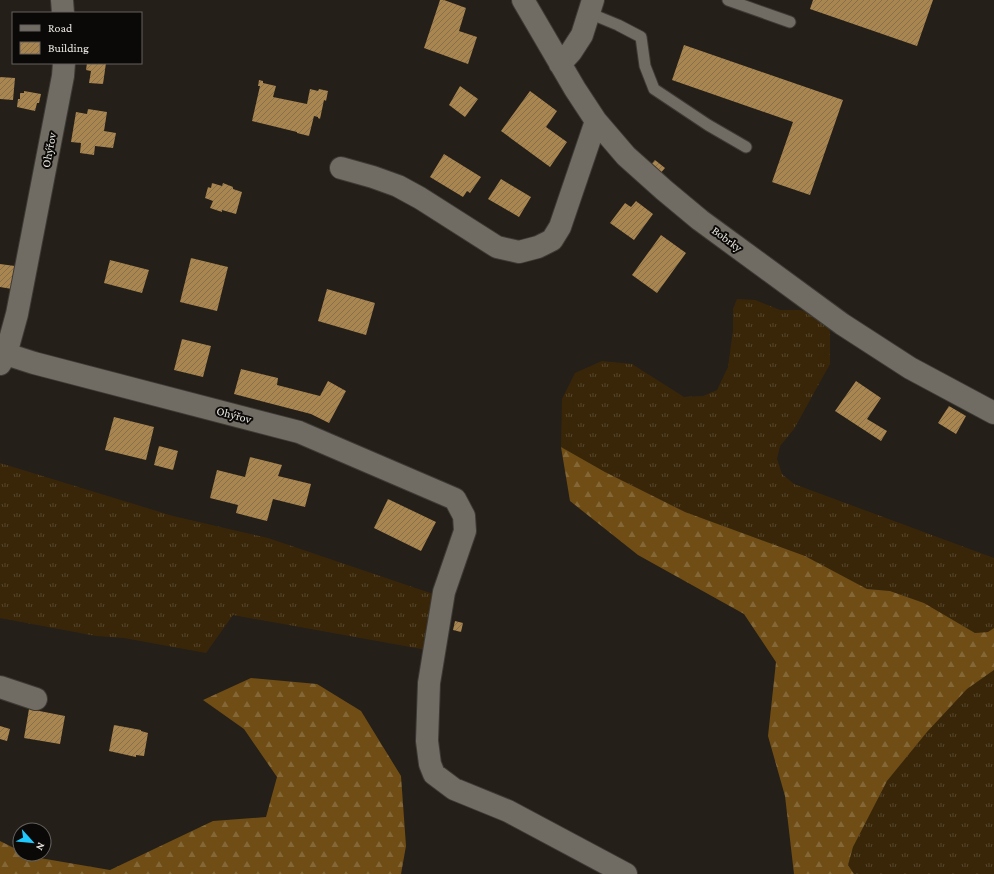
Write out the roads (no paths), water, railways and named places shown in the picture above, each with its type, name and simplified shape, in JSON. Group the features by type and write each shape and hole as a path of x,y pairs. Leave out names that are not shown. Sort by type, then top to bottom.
{"street":[{"path":"62,0 63,12"},
{"name":"Bobrky","path":"523,0 560,64 596,121 626,156 664,190 700,220 842,324 904,364 994,413"},
{"path":"560,64 571,52 582,35 591,6"},
{"name":"Ohýřov","path":"64,64 63,76 17,314 3,359 34,363 299,432 455,499 464,516 464,531 444,592 429,682 427,740 430,764 434,774 454,790 508,811 626,874"},
{"path":"341,168 398,186 420,198 497,247 519,252 538,247 552,240 560,227 596,121"},
{"path":"0,688 36,699"}],"lane":[{"path":"728,0 790,22"},
{"path":"591,6 618,25 641,37 645,66 654,89 708,125 746,146"}]}
